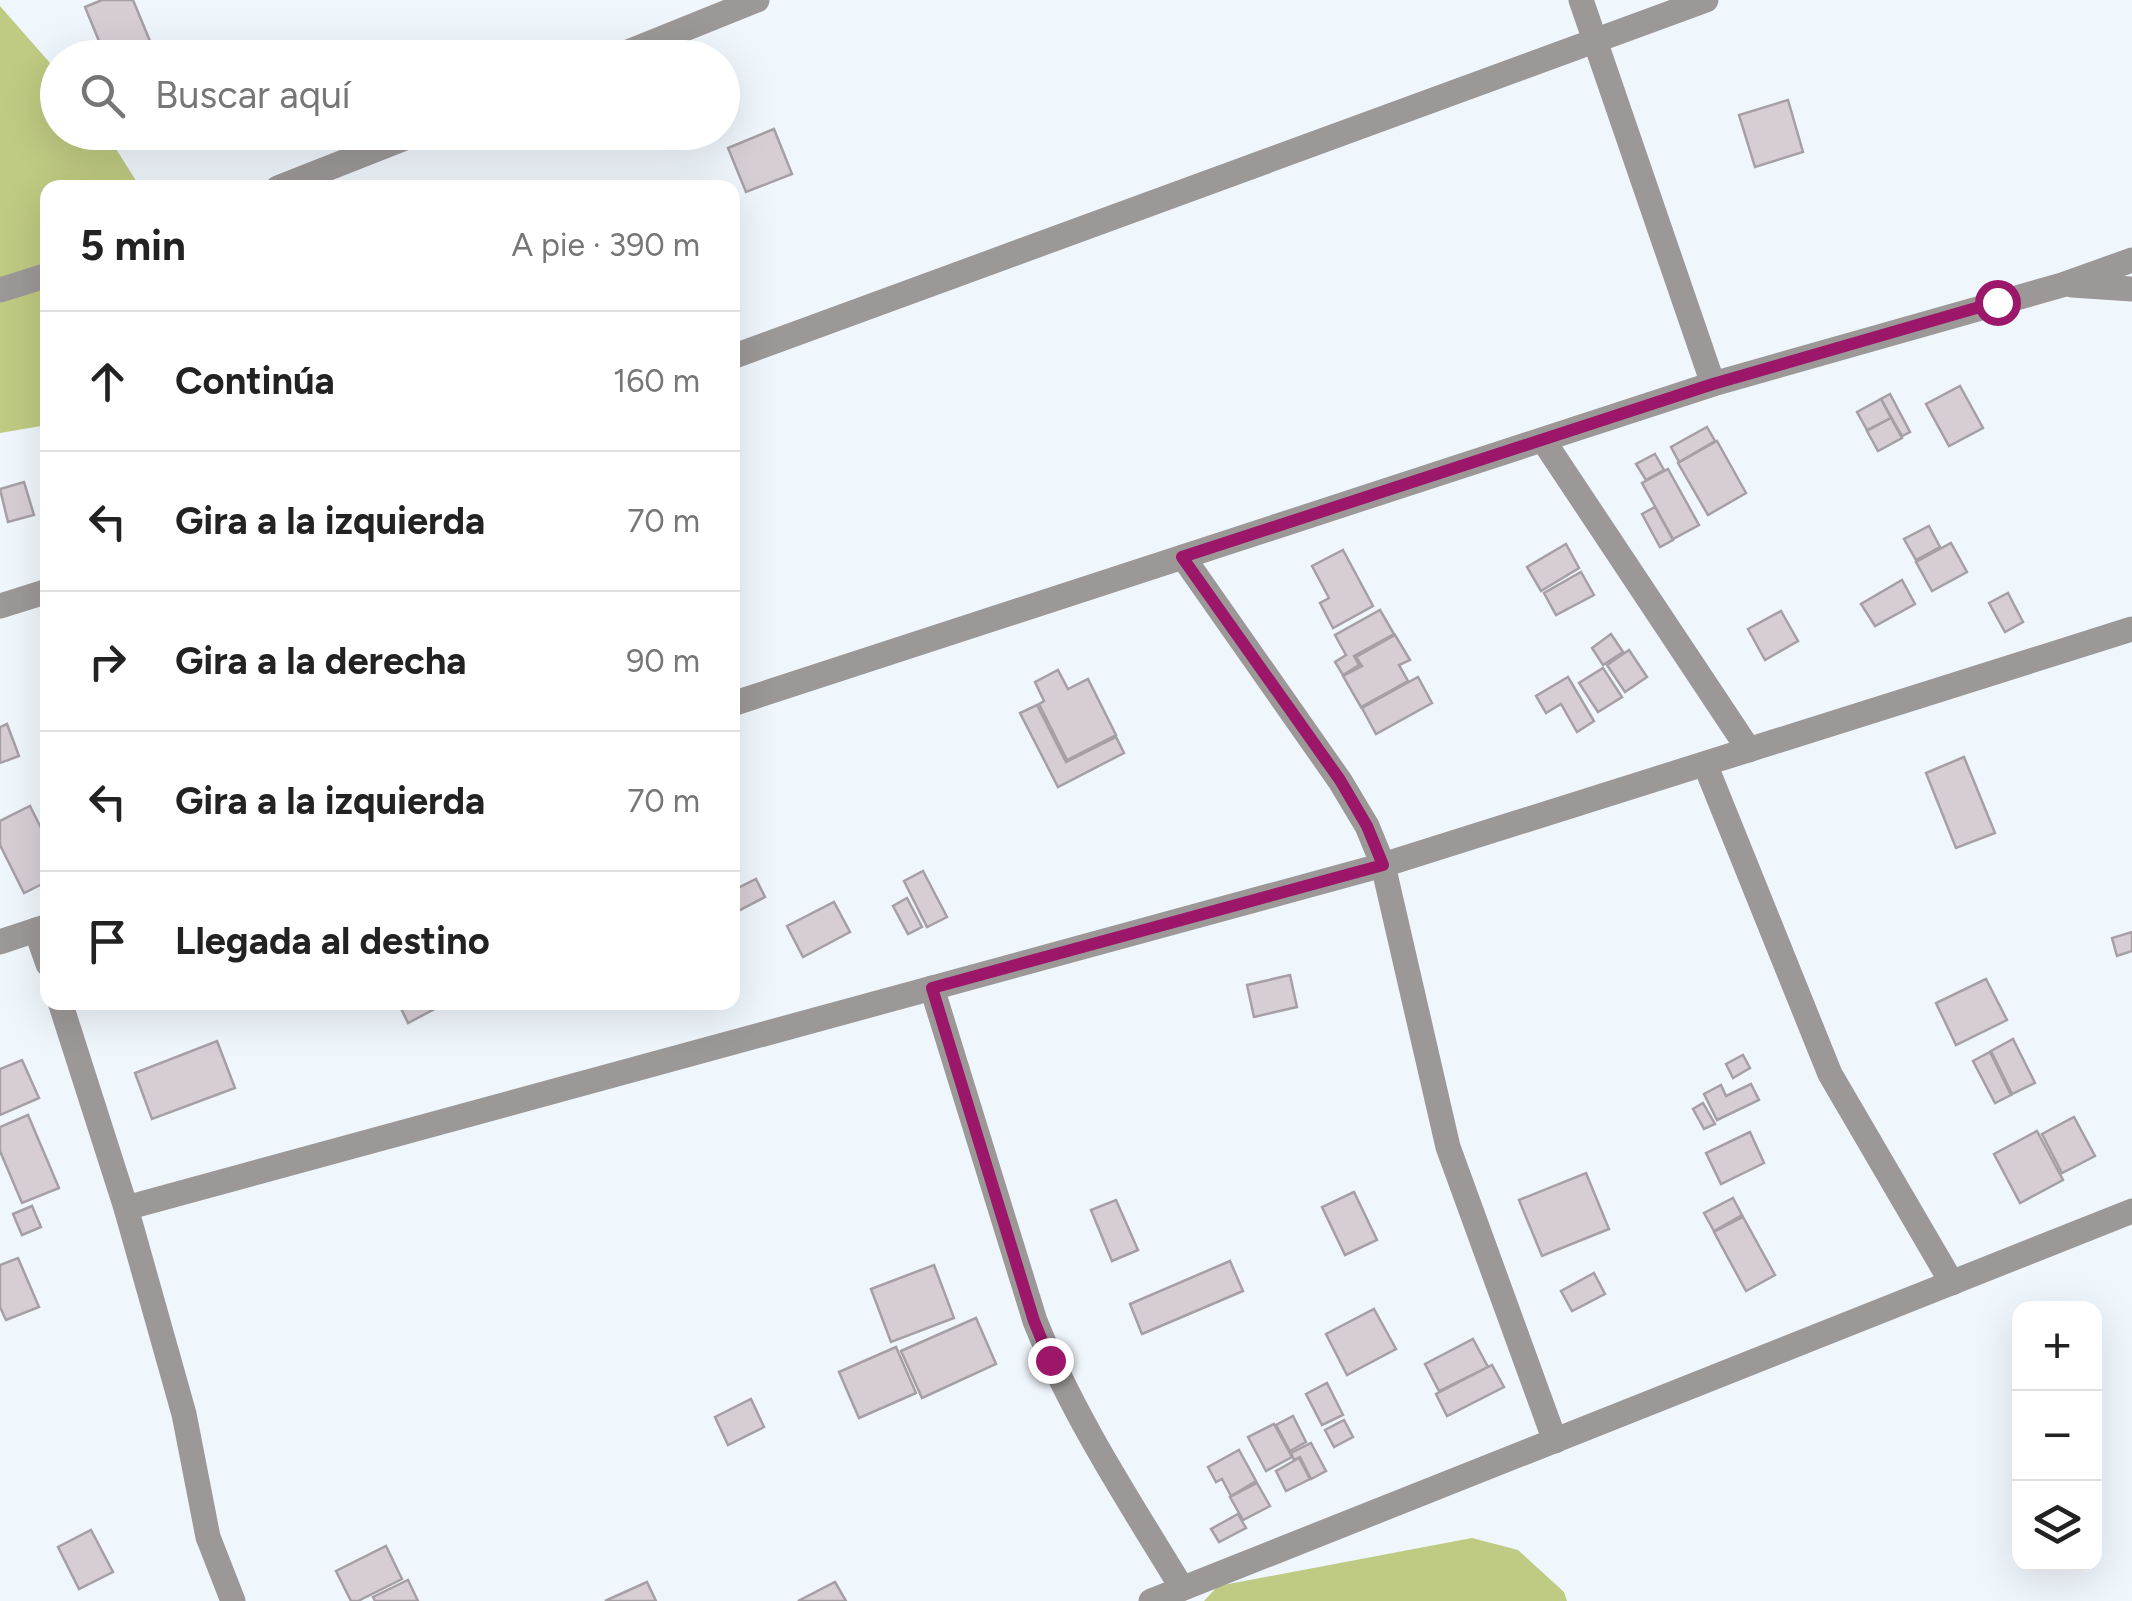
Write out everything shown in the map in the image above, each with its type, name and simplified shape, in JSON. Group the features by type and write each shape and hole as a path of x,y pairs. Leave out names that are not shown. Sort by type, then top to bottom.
{"street":[{"path":"658,40 757,0"},
{"path":"1581,0 1713,384"},
{"path":"740,354 1706,0"},
{"path":"298,180 374,150"},
{"path":"740,701 1713,384 2062,285 2132,260"},
{"path":"0,290 40,278"},
{"path":"2062,285 2132,289"},
{"path":"1543,440 1749,750"},
{"path":"1182,557 1340,780 1367,826 1383,865 1448,1147 1555,1441"},
{"path":"0,606 40,594"},
{"path":"126,1208 1383,865 2132,629"},
{"path":"1705,764 1830,1074 1952,1282"},
{"path":"0,942 40,929"},
{"path":"932,988 1034,1321 1050,1360 1072,1407 1182,1588"},
{"path":"63,1010 126,1208 184,1414 208,1537 233,1601"},
{"path":"1151,1601 2132,1211"}],"green space":[{"path":"0,6 40,52 40,150 117,150 136,180 40,180 40,426 0,433"},
{"path":"1472,1538 1518,1550 1564,1592 1567,1601 1204,1601 1218,1586"}],"building":[{"path":"102,0 133,0 150,40 99,40 85,7"},
{"path":"1788,100 1803,152 1755,167 1739,115"},
{"path":"774,129 792,174 746,192 729,150 740,150 740,143"},
{"path":"1960,386 1983,428 1949,446 1926,404"},
{"path":"1890,394 1910,432 1902,436 1881,399"},
{"path":"1881,399 1891,418 1867,430 1857,412"},
{"path":"1891,418 1902,438 1878,451 1867,431"},
{"path":"1707,427 1715,441 1679,462 1671,447"},
{"path":"1717,441 1746,493 1708,515 1678,463"},
{"path":"1655,454 1664,470 1646,480 1636,464"},
{"path":"1668,469 1699,525 1673,539 1642,483"},
{"path":"24,482 34,515 8,522 0,489"},
{"path":"1655,507 1673,540 1660,547 1642,514"},
{"path":"1929,526 1940,547 1916,560 1904,539"},
{"path":"1951,543 1967,572 1932,591 1916,562"},
{"path":"1566,544 1579,568 1541,591 1527,567"},
{"path":"1343,550 1373,606 1333,628 1320,603 1329,598 1312,566"},
{"path":"1581,572 1594,595 1556,615 1544,593"},
{"path":"1902,580 1915,604 1875,626 1861,604"},
{"path":"2008,593 2023,622 2005,632 1989,603"},
{"path":"1380,610 1394,634 1354,656 1359,665 1343,675 1335,662 1346,655 1335,635"},
{"path":"1781,611 1798,641 1765,660 1748,629"},
{"path":"1611,634 1623,652 1603,665 1592,648"},
{"path":"1395,635 1410,660 1399,665 1408,681 1361,707 1343,676 1362,666 1356,657"},
{"path":"1629,650 1647,677 1625,692 1607,665"},
{"path":"1603,668 1622,697 1598,712 1579,683"},
{"path":"1058,670 1068,689 1088,679 1116,735 1067,760 1039,704 1044,701 1035,682"},
{"path":"1418,677 1432,703 1376,734 1362,708"},
{"path":"1568,677 1594,721 1577,732 1561,704 1546,713 1536,696"},
{"path":"1037,705 1066,762 1116,737 1124,753 1058,787 1020,713"},
{"path":"7,724 19,756 0,763 0,727"},
{"path":"1964,757 1995,833 1956,848 1926,773"},
{"path":"30,806 40,826 40,885 24,893 0,845 0,821"},
{"path":"923,871 947,917 927,927 904,881"},
{"path":"756,879 765,897 740,910 740,887"},
{"path":"907,898 922,927 908,934 893,906"},
{"path":"834,902 850,932 803,957 787,926"},
{"path":"2132,932 2132,951 2117,956 2112,938"},
{"path":"1290,975 1297,1007 1254,1017 1247,985"},
{"path":"1986,979 2007,1020 1956,1045 1936,1003"},
{"path":"402,1010 433,1010 408,1023"},
{"path":"2013,1039 2035,1083 2012,1094 1991,1051"},
{"path":"217,1041 235,1088 152,1119 135,1073"},
{"path":"1990,1052 2011,1095 1995,1103 1973,1061"},
{"path":"1743,1055 1750,1068 1733,1078 1726,1064"},
{"path":"22,1060 39,1098 0,1115 0,1069"},
{"path":"1751,1084 1759,1100 1717,1120 1704,1094 1721,1085 1726,1096"},
{"path":"1703,1103 1715,1124 1704,1129 1693,1109"},
{"path":"28,1115 59,1188 22,1203 0,1151 0,1127"},
{"path":"2074,1117 2095,1156 2062,1173 2042,1134"},
{"path":"2037,1131 2063,1180 2020,1203 1994,1154"},
{"path":"1750,1132 1764,1163 1721,1184 1706,1153"},
{"path":"1586,1173 1609,1229 1542,1256 1519,1200"},
{"path":"1354,1192 1377,1240 1345,1255 1322,1207"},
{"path":"1733,1198 1742,1215 1714,1231 1704,1213"},
{"path":"1116,1200 1138,1250 1112,1261 1091,1210"},
{"path":"32,1206 41,1227 22,1235 13,1214"},
{"path":"1743,1217 1775,1275 1746,1291 1714,1232"},
{"path":"18,1258 39,1307 6,1320 0,1307 0,1265"},
{"path":"1230,1261 1243,1291 1142,1334 1130,1304"},
{"path":"934,1265 954,1318 891,1342 871,1289"},
{"path":"1594,1273 1605,1294 1572,1311 1561,1291"},
{"path":"1374,1309 1396,1349 1347,1375 1326,1334"},
{"path":"976,1318 996,1364 922,1398 901,1351"},
{"path":"1473,1339 1488,1367 1439,1391 1425,1364"},
{"path":"896,1347 916,1393 859,1418 839,1372"},
{"path":"1492,1365 1504,1387 1447,1416 1436,1394"},
{"path":"1327,1383 1343,1415 1322,1425 1306,1394"},
{"path":"751,1399 764,1427 728,1445 715,1417"},
{"path":"1293,1416 1306,1442 1290,1451 1276,1425"},
{"path":"1344,1420 1353,1437 1334,1447 1325,1430"},
{"path":"1274,1424 1292,1457 1266,1471 1248,1437"},
{"path":"1311,1443 1326,1471 1311,1479 1300,1457 1294,1460 1291,1453"},
{"path":"1239,1450 1256,1481 1231,1496 1222,1479 1216,1482 1208,1467"},
{"path":"1299,1458 1310,1479 1286,1491 1276,1471"},
{"path":"1257,1483 1270,1506 1243,1520 1230,1497"},
{"path":"1238,1514 1246,1528 1219,1542 1211,1529"},
{"path":"91,1530 113,1572 79,1589 58,1547"},
{"path":"386,1546 402,1579 351,1601 336,1571"},
{"path":"408,1580 418,1601 375,1601 373,1597"},
{"path":"647,1582 656,1601 605,1601"},
{"path":"835,1582 846,1601 798,1601"}],"route":[{"path":"1050,1360 1034,1321 932,988 1383,865 1367,826 1340,780 1182,557 1713,384 1997,302"}]}
